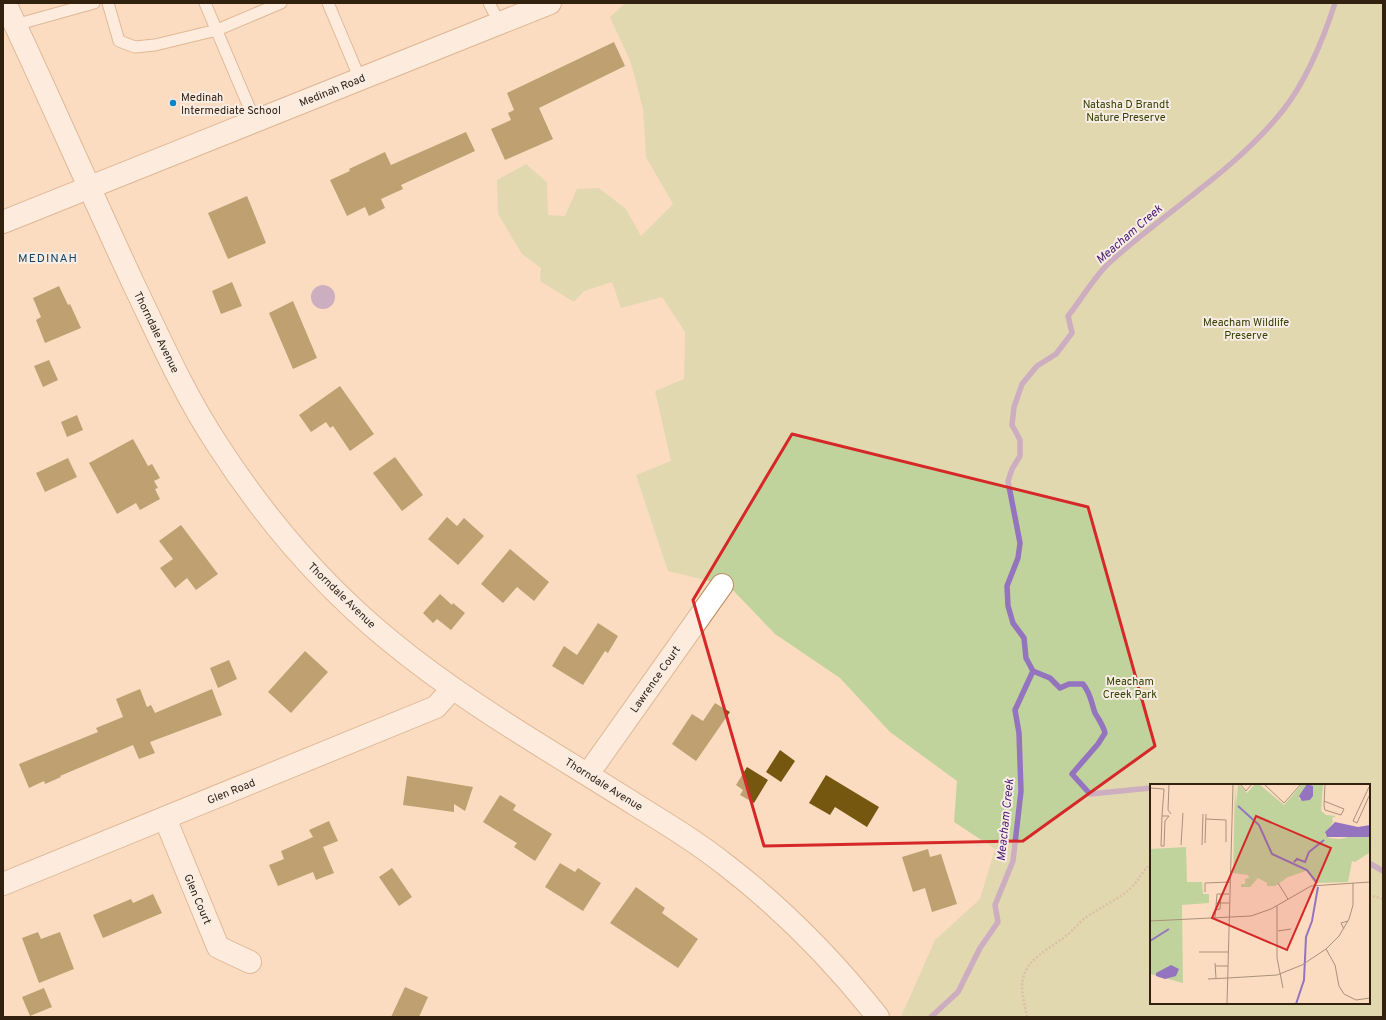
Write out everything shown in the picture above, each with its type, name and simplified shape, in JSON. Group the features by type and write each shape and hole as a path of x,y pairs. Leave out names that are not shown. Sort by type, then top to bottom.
{"street":[{"name":"Thorndale Avenue","path":"5,3 88,187 173,367 215,442 256,500 303,558 387,638 452,689 687,837 726,865 771,902 814,942 850,981 878,1017"},
{"name":"Medinah Road","path":"3,222 550,3"},
{"name":"Lawrence Court","path":"588,774 722,585"},
{"name":"Glen Road","path":"3,884 436,707 452,689"},
{"name":"Glen Court","path":"164,818 218,947 250,962"}],"lane":[{"path":"15,25 94,3"},
{"path":"108,3 119,41 135,47 155,45 217,30 281,3"},
{"path":"205,3 256,121"},
{"path":"328,3 360,79"},
{"path":"489,3 500,24"}],"path":[{"path":"1027,1017 1022,990 1024,974 1034,961 1048,947 1066,936 1087,916 1115,900 1133,886 1143,870 1150,865"},
{"path":"1370,895 1383,899"}],"highlighted area":[{"path":"792,434 1088,507 1155,746 1023,841 764,846 693,600"}],"green space":[{"path":"629,3 1383,3 1383,1017 901,1017 935,940 980,899 995,849 954,822 957,781 890,732 840,678 775,634 729,586 668,571 636,475 671,461 655,391 684,379 685,332 662,297 621,308 612,282 584,291 574,302 540,281 541,268 522,254 498,214 497,180 526,164 547,182 548,215 565,216 577,189 599,188 626,209 641,236 673,204 646,157 643,109 631,63 610,17 623,5"}],"shaded area":[{"path":"323,285 332,288 335,297 332,306 323,309 314,306 311,297 314,288"}],"building":[{"path":"614,42 625,66 539,108 553,139 505,160 491,129 511,120 508,113 514,110 507,93"},
{"path":"466,132 475,151 401,185 403,189 381,199 385,208 369,216 365,207 347,216 330,180 385,152 391,165"},
{"path":"247,196 266,243 228,259 208,213"},
{"path":"232,282 242,306 221,314 212,291"},
{"path":"59,286 68,305 70,304 81,328 45,343 36,320 41,317 33,298"},
{"path":"293,301 317,358 293,369 269,313"},
{"path":"49,360 58,380 43,387 34,366"},
{"path":"340,386 374,434 350,451 333,426 330,428 326,422 311,432 299,415"},
{"path":"77,415 83,430 67,437 61,422"},
{"path":"133,439 148,466 152,464 160,478 154,481 158,488 155,489 160,499 140,510 136,503 117,514 89,463"},
{"path":"395,457 423,495 402,511 373,473"},
{"path":"68,458 77,477 45,492 36,473"},
{"path":"447,517 457,526 464,518 484,536 458,565 428,539"},
{"path":"181,525 218,574 196,590 187,578 175,588 160,568 173,559 159,541"},
{"path":"510,549 549,582 534,601 517,587 503,603 481,584"},
{"path":"440,594 452,605 453,603 465,613 451,630 437,619 433,623 423,613"},
{"path":"598,623 618,636 608,653 605,651 583,685 552,666 564,646 577,655"},
{"path":"305,651 328,672 291,713 268,692"},
{"path":"229,660 237,679 218,688 210,668"},
{"path":"140,689 147,707 151,705 155,713 212,689 222,715 150,742 155,753 139,759 133,745 60,776 61,777 45,784 44,781 29,788 19,764 98,732 96,728 123,717 116,699"},
{"path":"715,703 730,712 696,761 672,744 692,714 703,721"},
{"path":"780,750 795,761 781,782 766,772"},
{"path":"747,767 768,780 754,803 740,795 743,790 736,785"},
{"path":"826,775 879,807 867,827 835,807 830,815 809,803"},
{"path":"407,776 473,787 465,811 454,804 454,812 403,805"},
{"path":"500,795 516,805 513,810 552,834 535,861 514,847 517,843 483,822"},
{"path":"329,821 338,841 323,847 334,873 316,880 313,872 278,886 269,865 284,859 281,851 313,837 309,830"},
{"path":"928,849 930,857 941,854 957,904 932,912 925,888 913,892 902,857"},
{"path":"560,863 575,872 578,868 601,883 583,911 545,887"},
{"path":"392,868 412,897 399,906 379,877"},
{"path":"636,887 665,908 662,913 698,939 678,968 610,923"},
{"path":"153,894 162,913 103,938 93,915 131,899 133,903"},
{"path":"38,932 41,939 60,932 74,969 39,983 22,938"},
{"path":"405,987 428,997 419,1017 391,1017"},
{"path":"44,988 52,1007 30,1016 22,997"}],"waterway":[{"name":"Meacham Creek","path":"931,1017 958,992 980,948 998,922 995,905 1013,861 1021,791 1019,733 1015,710 1033,671 1026,658 1024,638 1013,623 1008,606 1007,586 1018,558 1020,543 1008,481 1012,469 1020,456 1020,440 1012,425 1014,407 1022,384 1037,366 1056,354 1072,333 1068,316 1103,269 1131,244 1223,171 1265,131 1284,109 1308,72 1335,3"},
{"path":"1033,671 1050,678 1060,688 1069,684 1083,684 1088,691 1095,713 1105,733 1098,744 1072,774 1090,794 1150,788"},
{"path":"1370,864 1383,871"}],"place":[{"name":"Medinah Intermediate School","path":"173,103"}],"district":[{"name":"MEDINAH","path":"48,258"}],"park label":[{"name":"Natasha D Brandt Nature Preserve","path":"1126,110"},
{"name":"Meacham Wildlife Preserve","path":"1246,328"},
{"name":"Meacham Creek Park","path":"1130,687"}]}
